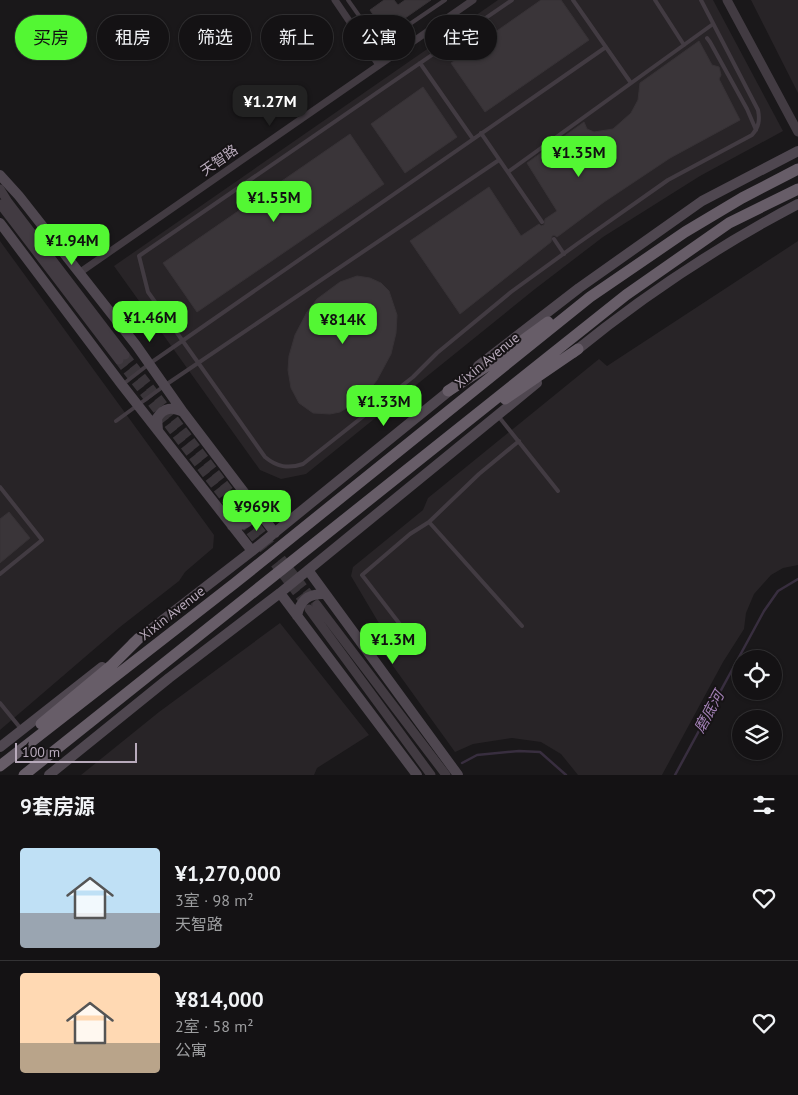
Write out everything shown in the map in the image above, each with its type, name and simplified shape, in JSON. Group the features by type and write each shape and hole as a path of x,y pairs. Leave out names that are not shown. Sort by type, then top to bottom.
{"highway":[{"name":"Xixin Avenue","path":"0,766 235,583 590,296 685,232 742,198 798,169"},
{"path":"24,775 238,606 555,350 666,265 729,223 798,189"},
{"path":"448,391 490,364 535,330 590,296"},
{"path":"431,449 578,349"},
{"path":"0,758 112,665 139,638"}],"main road":[{"name":"Xixin Avenue","path":"0,747 252,551 498,350 579,288 702,201 798,151"},
{"path":"0,175 19,196 79,273 275,532"},
{"path":"49,775 169,678 280,593 632,307 686,270 798,204"},
{"path":"0,223 122,385 252,551"},
{"path":"158,430 157,418 163,410 169,408 183,412"},
{"path":"232,526 242,526 248,523 252,518 255,506"},
{"path":"308,570 458,775"},
{"path":"280,593 417,775"},
{"path":"297,616 299,606 304,601 315,593 325,594"}],"street":[{"path":"335,0 379,65"},
{"name":"天智路","path":"79,273 473,0"},
{"path":"727,0 798,132"},
{"path":"0,189 122,358 0,204"},
{"path":"431,775 313,607 446,775"}],"lane":[{"path":"348,0 372,34 383,38 397,32 445,0"},
{"path":"512,0 139,256 148,292 265,457 273,463 281,467 294,467 303,464 412,377 511,292 668,180 752,134 756,130 760,119 758,110 701,0"},
{"path":"573,0 631,84"},
{"path":"655,0 684,45"},
{"path":"508,172 714,24"},
{"path":"707,38 747,109 756,130"},
{"path":"122,385 182,340 606,47"},
{"path":"420,63 473,138"},
{"path":"481,133 542,222"},
{"path":"116,421 198,362 499,160"},
{"path":"554,239 564,254"},
{"path":"498,415 558,491"},
{"path":"409,636 362,575 410,534 429,522 479,474 519,441"},
{"path":"0,488 42,540 0,574"},
{"path":"429,522 522,626"},
{"path":"0,703 22,730"}],"shaded area":[{"path":"498,0 713,0 783,131 700,176 603,237 535,289 306,474 281,479 260,470 114,266 411,60 415,60 415,57 425,51 425,60 497,60 497,15 476,15"},
{"path":"751,0 798,0 798,93"},
{"path":"0,241 214,535 213,548 185,572 179,581 120,627 0,730"},
{"path":"798,241 798,565 783,568 771,575 754,594 746,613 744,629 723,662 662,775 578,775 561,754 541,742 512,738 473,744 455,752 372,637 380,625 351,576 353,567 423,510 428,498 599,359 607,366"},
{"path":"280,623 369,735 317,768 314,775 81,775 159,712"}],"building":[{"path":"384,0 394,0 398,5 405,0 431,0 409,15 373,15 370,10"},
{"path":"541,0 561,0 589,40 485,112 451,63 455,60 497,60 497,31"},
{"path":"699,41 712,65 719,67 721,75 719,79 740,120 670,158 604,202 557,237 552,236 551,242 460,314 410,241 489,187 521,236 539,224 541,226 544,225 545,219 557,211 527,163 584,122 587,129 594,132 613,129 631,113 638,100 640,83"},
{"path":"423,87 457,137 405,173 371,124"},
{"path":"350,134 384,184 197,312 163,263"},
{"path":"357,276 370,278 381,283 389,291 397,315 396,333 391,354 377,380 358,401 340,412 330,414 313,413 299,403 291,388 288,370 289,356 295,335 307,312 317,299 340,282"},
{"path":"9,512 30,538 0,563 0,519"}],"waterway":[{"name":"磨底河","path":"675,775 764,611 778,591 798,579"},
{"name":"磨底河","path":"462,763 477,755 519,751 540,752 566,775"}],"tunnel":[{"path":"125,355 317,605"},
{"path":"119,360 307,606"}]}
